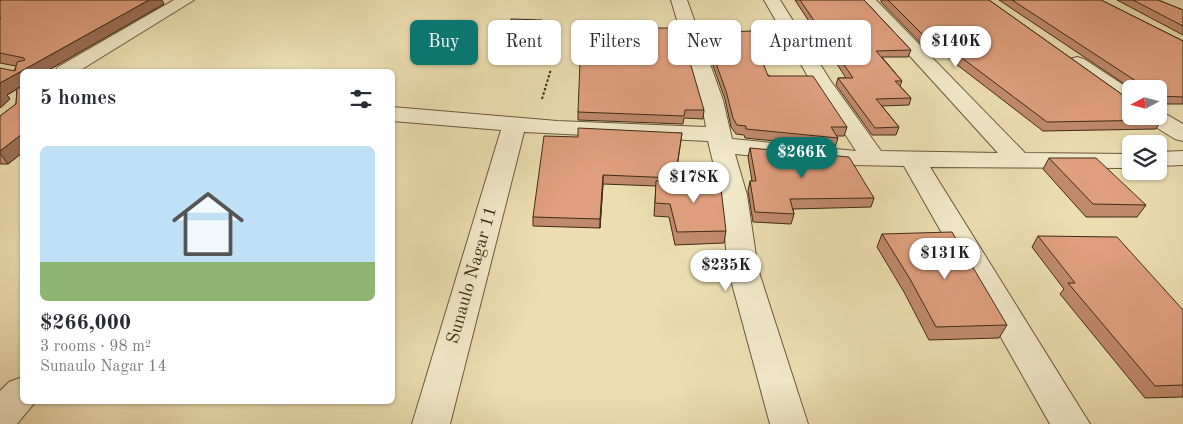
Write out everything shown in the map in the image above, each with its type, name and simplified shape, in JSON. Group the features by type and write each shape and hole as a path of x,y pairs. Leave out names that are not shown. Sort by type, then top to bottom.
{"street":[{"path":"68,69 186,0"},
{"path":"772,0 784,20"},
{"path":"867,0 1019,161"},
{"path":"681,6 712,100 734,195 743,269 789,424"},
{"path":"1058,50 1122,94"},
{"path":"810,65 840,113 873,157"},
{"path":"395,114 514,125 720,139 852,158 1122,161"},
{"name":"Sunaulo Nagar 11","path":"431,424 514,125"},
{"path":"1168,125 1183,134"},
{"path":"912,158 1071,424"},
{"path":"1167,159 1183,158"},
{"path":"0,416 20,395"}],"path":[{"path":"681,6 694,22 742,34"}],"building":[{"path":"0,0 149,0 25,69 20,69 20,72 0,83 0,68 15,71 17,62 25,60 24,58 0,53"},
{"path":"800,0 864,0 911,50 876,51 902,81 895,81 911,98 876,99 899,127 875,128 838,78 853,78 844,65 871,65 871,20 814,20"},
{"path":"888,0 989,0 1122,94 1122,121 1047,122 950,49 937,49"},
{"path":"1012,0 1101,0 1183,41 1183,97 1168,96 1168,80 1134,80"},
{"path":"1133,0 1158,0 1183,10 1183,26"},
{"path":"511,19 542,20 511,20"},
{"path":"658,28 668,28 668,65 691,65 704,110 685,110 684,116 578,112 580,65 658,65"},
{"path":"741,31 751,31 751,65 764,65 768,76 813,76 847,127 831,127 838,138 746,129 746,126 737,125 733,118 717,65 741,65"},
{"path":"17,88 20,88 20,136 0,151 0,116 16,104"},
{"path":"578,128 682,133 675,178 603,175 600,219 533,217 544,136 578,137"},
{"path":"750,148 849,157 874,198 790,199 794,214 755,212 750,181 756,181"},
{"path":"1049,158 1096,158 1146,205 1093,204"},
{"path":"720,180 726,231 677,232 670,204 655,203 656,181"},
{"path":"952,232 1007,325 936,327 910,279 882,234"},
{"path":"1038,236 1117,237 1183,310 1183,385 1155,386 1068,283 1075,283"}]}
